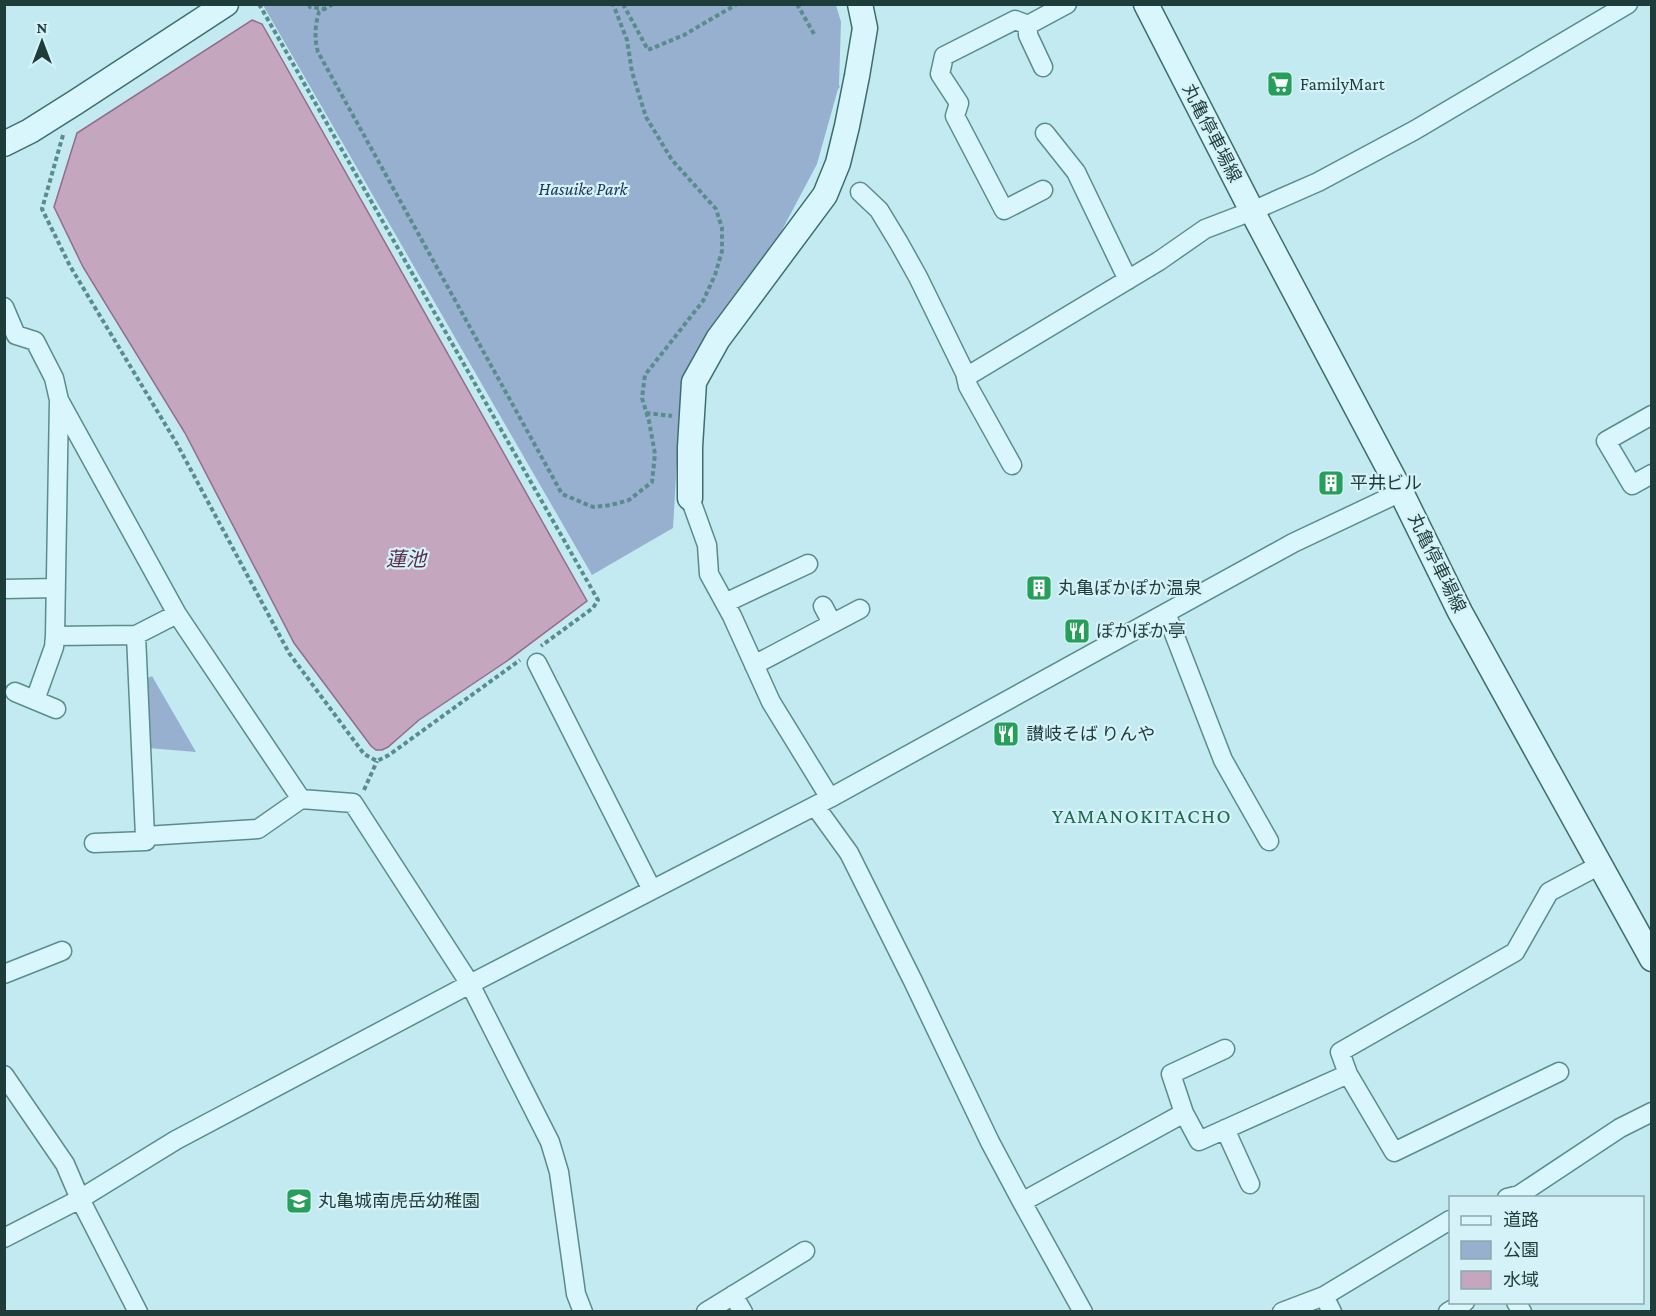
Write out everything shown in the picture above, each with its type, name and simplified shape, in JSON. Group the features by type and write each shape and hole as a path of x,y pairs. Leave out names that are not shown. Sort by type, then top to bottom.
{"main road":[{"path":"4,144 57,113 226,4"},
{"path":"690,498 694,382 718,339 825,195 838,163 855,86 865,28 860,4"},
{"name":"丸亀停車場線","path":"1146,4 1252,211 1401,492 1461,612 1652,959"}],"street":[{"path":"1043,190 1004,210 955,116 959,103 940,74 944,56 1015,20 1028,25 1066,4"},
{"path":"966,377 1159,261 1205,229 1317,182 1415,130 1628,4"},
{"path":"1028,25 1028,35 1043,67"},
{"path":"1045,133 1076,172 1128,280"},
{"path":"860,192 879,210 899,243 966,377 968,386 1012,465"},
{"path":"4,307 16,334 35,341 54,378 59,400 55,636 54,647 35,700"},
{"path":"59,400 177,614 301,799"},
{"path":"1652,415 1606,441 1632,485 1652,474"},
{"path":"4,1238 80,1199 177,1140 470,984 823,802 1293,543 1401,492"},
{"path":"690,498 707,545 709,574 771,702 913,981 990,1142 1083,1311"},
{"path":"725,603 808,564"},
{"path":"4,589 56,588"},
{"path":"823,606 832,623"},
{"path":"754,665 860,609"},
{"path":"1166,613 1223,760 1269,841"},
{"path":"55,636 136,635 177,614"},
{"path":"94,843 146,841 136,635"},
{"path":"532,657 652,890"},
{"path":"15,692 56,709"},
{"path":"145,836 258,829 301,799 352,803 470,984 550,1142 559,1172 576,1294 583,1311"},
{"path":"1559,1072 1394,1152 1348,1074 1340,1052 1515,952 1549,892 1600,865"},
{"path":"4,974 63,951"},
{"path":"1225,1049 1171,1074 1185,1113 1199,1141 1348,1074"},
{"path":"4,1076 65,1164 80,1199 138,1311"},
{"path":"1513,1196 1519,1195 1620,1128 1652,1112"},
{"path":"1022,1202 1185,1113"},
{"path":"1225,1130 1250,1184"},
{"path":"1282,1311 1328,1304 1449,1221"},
{"path":"706,1311 805,1251"},
{"path":"733,1295 743,1311"}],"path":[{"path":"259,4 598,600 593,608 532,657 377,761 362,794 352,803"},
{"path":"309,4 310,7 325,9"},
{"path":"333,4 320,12 316,23 315,40 318,52 562,494 593,507 629,500 652,482 655,454 642,398 645,375 703,301 715,275 722,251 722,228 716,209 672,160 646,117 632,72 627,40 613,4"},
{"path":"623,4 648,50 684,35 730,6 737,4"},
{"path":"797,4 814,34"},
{"path":"65,129 42,209 70,266 177,444 289,653 364,754 377,761"}],"green space":[{"name":"Hasuike Park","path":"263,5 836,5 841,22 840,87 817,164 781,232 714,322 681,392 673,528 592,575"},
{"path":"152,676 196,752 148,748 146,679"}],"water":[{"name":"蓮池","path":"252,20 262,24 587,601 507,661 419,720 382,750 376,750 371,746 294,643 185,433 83,267 54,207 77,133"}],"place":[{"name":"FamilyMart","path":"1280,84"},
{"name":"平井ビル","path":"1331,483"},
{"name":"丸亀ぽかぽか温泉","path":"1039,588"},
{"name":"ぽかぽか亭","path":"1077,631"},
{"name":"讃岐そば りんや","path":"1006,734"},
{"name":"丸亀城南虎岳幼稚園","path":"299,1201"}],"district":[{"name":"YAMANOKITACHO","path":"1142,816"}]}
